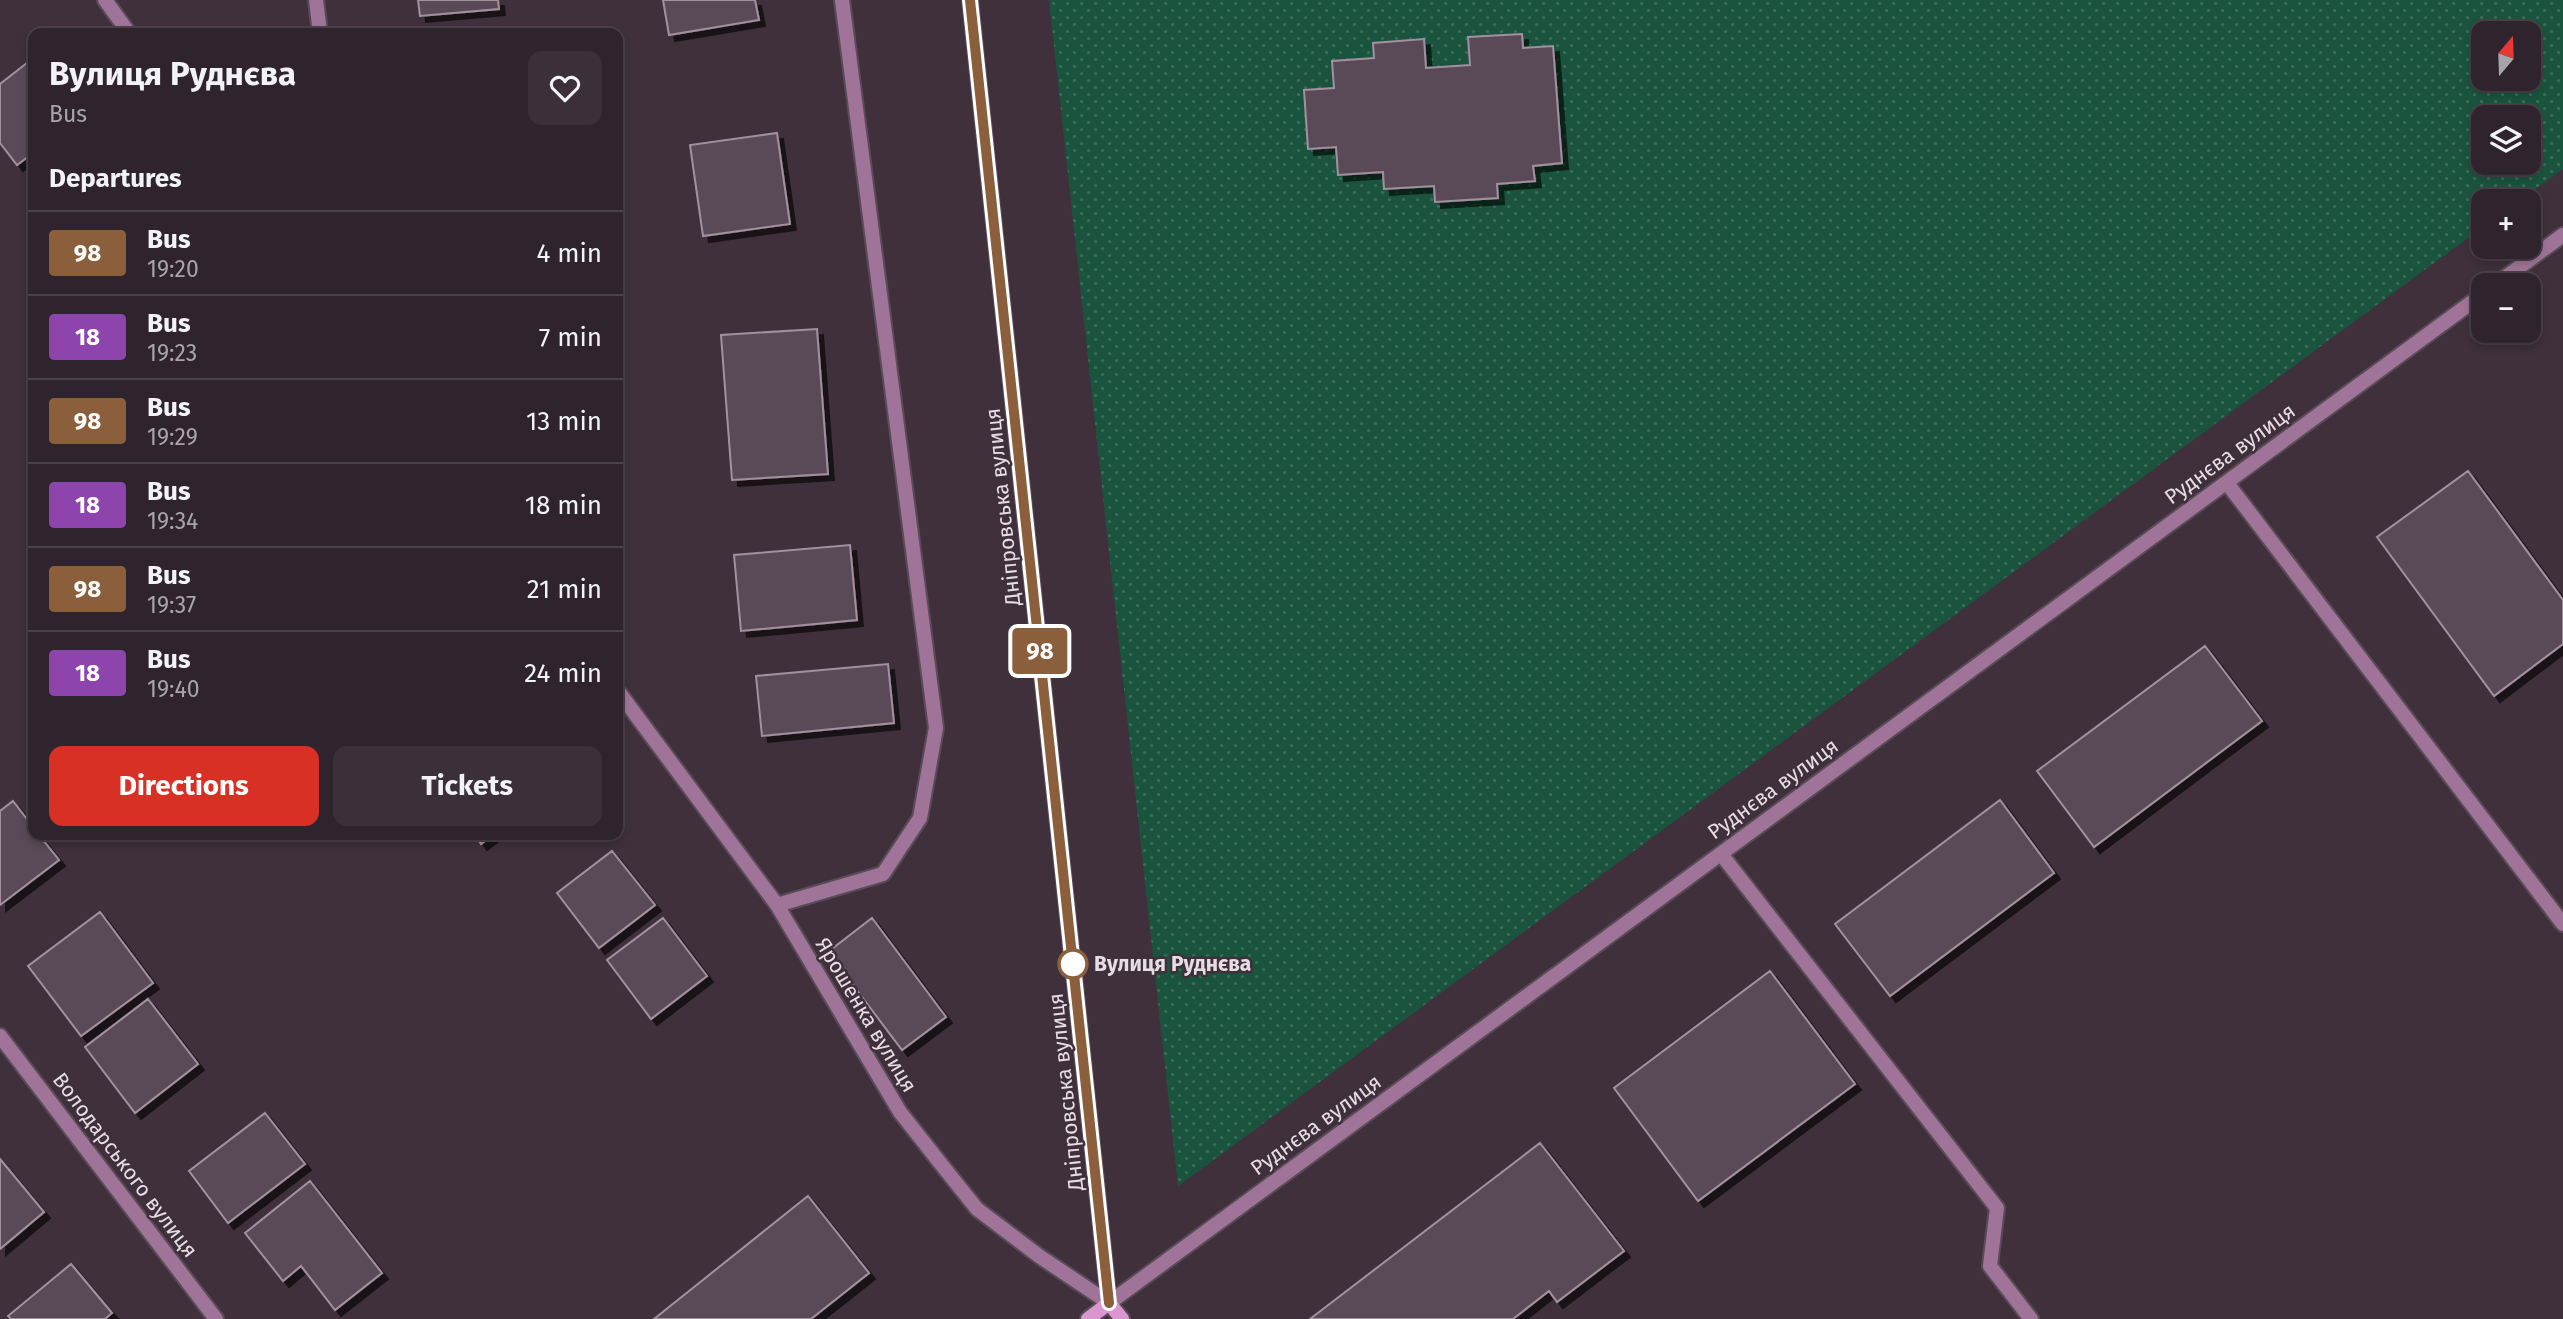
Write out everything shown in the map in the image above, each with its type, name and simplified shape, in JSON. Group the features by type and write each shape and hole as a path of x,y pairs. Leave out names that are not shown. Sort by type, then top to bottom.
{"street":[{"path":"105,0 126,28"},
{"path":"316,0 319,28"},
{"path":"777,905 883,874 920,818 936,728 842,0"},
{"name":"Дніпровська вулиця","path":"970,0 1109,1303"},
{"path":"2512,273 2563,236"},
{"name":"Руднєва вулиця","path":"1088,1319 2471,303"},
{"path":"2227,483 2563,924"},
{"name":"Ярошенка вулиця","path":"623,698 777,905 900,1112 977,1209 1039,1256 1109,1303 1122,1319"},
{"path":"1721,854 1997,1208 1990,1266 2031,1319"},
{"name":"Володарського вулиця","path":"0,1035 216,1319"}],"green space":[{"path":"1049,0 2563,0 2563,169 2536,189 2471,189 2471,236 1178,1186"}],"building":[{"path":"418,0 498,0 499,9 420,16"},
{"path":"663,0 755,0 759,20 669,35"},
{"path":"1522,34 1523,48 1553,46 1562,163 1533,166 1535,181 1497,184 1498,198 1435,202 1434,186 1384,189 1383,172 1338,175 1336,147 1308,149 1304,90 1334,88 1332,61 1374,58 1373,43 1424,39 1426,68 1470,65 1468,37"},
{"path":"28,62 28,157 17,165 0,143 0,84"},
{"path":"777,133 790,224 703,236 690,145"},
{"path":"817,329 828,474 732,480 721,335"},
{"path":"2468,471 2563,600 2563,644 2494,696 2377,537"},
{"path":"850,545 857,620 741,631 734,555"},
{"path":"2205,646 2262,721 2094,847 2037,771"},
{"path":"888,664 894,723 762,736 756,676"},
{"path":"2000,800 2054,873 1890,996 1835,924"},
{"path":"13,801 28,820 28,840 43,840 59,860 0,905 0,811"},
{"path":"612,851 655,905 599,948 557,893"},
{"path":"100,912 153,983 81,1036 28,966"},
{"path":"663,918 707,976 651,1019 607,960"},
{"path":"872,918 946,1017 902,1050 828,952"},
{"path":"1770,971 1855,1084 1698,1201 1614,1088"},
{"path":"148,999 198,1064 135,1113 85,1047"},
{"path":"265,1113 305,1164 228,1223 189,1171"},
{"path":"1540,1143 1624,1251 1557,1302 1549,1291 1513,1319 1310,1319"},
{"path":"0,1159 44,1212 0,1249"},
{"path":"310,1181 382,1273 335,1310 301,1266 283,1281 245,1233"},
{"path":"808,1196 869,1273 811,1319 654,1319"},
{"path":"71,1264 112,1313 105,1319 11,1319 8,1316"}],"bus line":[{"name":"98","path":"970,0 1109,1303"}],"place":[{"name":"Вулиця Руднєва","path":"1073,964"}]}
